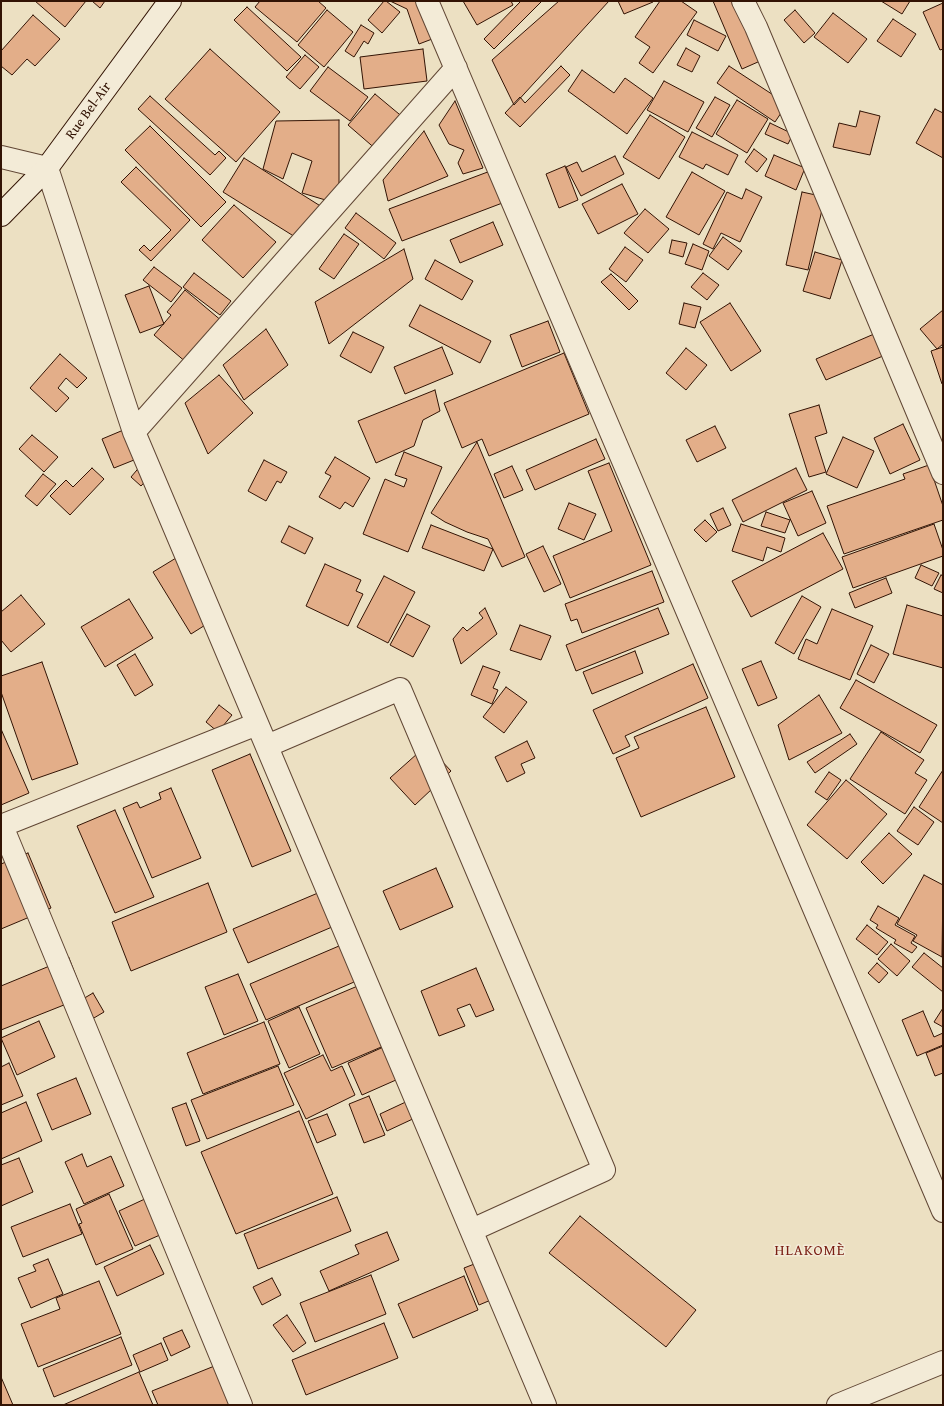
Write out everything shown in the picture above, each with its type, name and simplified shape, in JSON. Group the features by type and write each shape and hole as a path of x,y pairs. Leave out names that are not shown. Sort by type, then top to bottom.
{"street":[{"name":"Rue Bel-Air","path":"1,215 47,168 170,1"},
{"path":"427,1 943,1211"},
{"path":"743,1 760,34 943,473"},
{"path":"134,432 456,68"},
{"path":"1,157 47,168 134,432 545,1405"},
{"path":"267,746 400,690 604,1170 472,1230"},
{"path":"241,1405 2,826 257,724"},
{"path":"838,1405 943,1362"}],"building":[{"path":"35,1 86,1 65,27"},
{"path":"92,1 105,1 100,8"},
{"path":"260,1 318,1 326,8 297,42 255,7"},
{"path":"384,1 400,12 382,33 368,20"},
{"path":"390,1 424,1 440,36 419,44 407,9"},
{"path":"463,1 511,1 513,5 477,25"},
{"path":"521,1 542,1 494,49 484,39"},
{"path":"559,1 609,1 514,105 492,60"},
{"path":"618,1 653,1 653,2 624,14"},
{"path":"660,1 681,1 697,12 653,73 639,63 650,47 635,37"},
{"path":"713,1 734,1 767,58 742,69"},
{"path":"881,1 910,1 902,14"},
{"path":"943,3 943,49 940,50 923,12"},
{"path":"247,7 301,57 287,71 234,20"},
{"path":"327,10 353,32 324,67 298,45"},
{"path":"795,10 815,33 804,43 784,20"},
{"path":"833,13 867,39 848,63 814,37"},
{"path":"33,15 60,39 35,66 27,59 12,75 1,66 1,51"},
{"path":"893,19 916,34 901,57 877,41"},
{"path":"694,20 726,36 718,51 687,35"},
{"path":"361,25 374,33 368,44 364,41 354,57 345,51"},
{"path":"686,48 700,56 692,72 677,65"},
{"path":"210,49 280,112 236,162 165,99"},
{"path":"423,49 427,81 364,89 360,57"},
{"path":"305,55 319,67 300,89 286,77"},
{"path":"561,66 570,75 520,127 505,113 520,97 525,103"},
{"path":"729,66 787,104 775,122 717,83"},
{"path":"328,67 368,97 350,121 310,91"},
{"path":"582,70 614,93 625,78 653,98 627,134 568,91"},
{"path":"664,81 704,102 688,132 647,110"},
{"path":"375,94 405,119 378,151 348,125"},
{"path":"150,96 215,155 219,151 226,158 210,175 138,109"},
{"path":"715,97 730,105 712,137 696,128"},
{"path":"737,100 768,119 747,153 716,134"},
{"path":"455,101 483,168 463,174 458,163 464,150 449,144 439,125"},
{"path":"935,109 943,113 943,158 916,143"},
{"path":"860,111 880,116 870,155 833,147 839,123 856,127"},
{"path":"650,115 685,137 659,179 623,157"},
{"path":"339,120 339,204 302,193 312,161 292,153 283,179 263,169 276,121"},
{"path":"770,123 793,134 788,144 765,134"},
{"path":"150,126 226,202 201,227 125,150"},
{"path":"424,131 448,176 388,201 383,180"},
{"path":"692,132 738,155 728,175 706,164 703,169 679,157"},
{"path":"754,149 767,159 757,172 745,162"},
{"path":"774,155 805,168 796,190 765,176"},
{"path":"615,156 624,174 581,196 566,167 577,162 582,172"},
{"path":"244,158 322,207 300,240 223,192"},
{"path":"565,166 578,200 559,208 546,174"},
{"path":"136,167 190,220 151,261 139,250 144,245 150,251 171,230 121,182"},
{"path":"493,170 505,202 402,241 389,209"},
{"path":"692,172 725,191 699,235 666,217"},
{"path":"622,184 638,214 598,234 582,204"},
{"path":"746,189 762,197 740,242 721,233 713,249 703,244 727,192 742,199"},
{"path":"802,192 825,197 808,270 786,265"},
{"path":"234,205 276,242 243,278 202,240"},
{"path":"645,209 669,229 648,253 624,233"},
{"path":"356,213 396,243 384,259 345,228"},
{"path":"493,222 503,245 460,263 450,240"},
{"path":"344,234 359,244 334,279 319,269"},
{"path":"723,237 742,251 728,270 709,256"},
{"path":"672,240 687,243 683,257 669,253"},
{"path":"693,244 709,251 702,270 685,264"},
{"path":"625,247 643,260 626,282 609,269"},
{"path":"404,249 413,279 329,344 315,302"},
{"path":"815,252 842,260 830,299 803,291"},
{"path":"435,260 473,281 462,300 425,279"},
{"path":"154,267 182,288 171,302 143,280"},
{"path":"194,273 231,301 220,315 183,287"},
{"path":"703,273 719,285 707,300 691,287"},
{"path":"611,274 638,301 629,310 601,282"},
{"path":"149,286 164,324 140,333 125,295"},
{"path":"185,290 229,327 187,363 154,335 171,315 167,312"},
{"path":"684,303 701,307 695,328 679,324"},
{"path":"730,303 761,351 731,371 700,322"},
{"path":"420,305 491,341 480,363 409,326"},
{"path":"943,310 943,344 937,349 920,329"},
{"path":"548,321 560,352 522,367 510,335"},
{"path":"266,329 288,365 244,400 223,365"},
{"path":"881,331 890,353 826,380 816,359"},
{"path":"353,332 384,347 371,373 340,356"},
{"path":"442,347 453,374 405,394 394,367"},
{"path":"943,347 943,383 942,384 931,351"},
{"path":"686,348 707,365 686,390 666,373"},
{"path":"564,353 589,414 489,456 482,439 462,448 444,403"},
{"path":"60,354 87,378 77,388 66,378 58,388 69,398 56,412 30,388"},
{"path":"219,375 253,413 208,454 185,403"},
{"path":"435,390 440,411 423,420 414,446 376,463 358,421"},
{"path":"819,405 827,433 815,437 826,472 809,477 789,414"},
{"path":"903,424 920,460 890,474 874,438"},
{"path":"133,426 144,456 114,468 102,439"},
{"path":"715,426 726,448 697,462 686,440"},
{"path":"32,435 58,457 44,472 19,449"},
{"path":"843,437 874,451 857,488 826,474"},
{"path":"596,439 605,459 535,490 526,470"},
{"path":"477,442 525,557 502,567 488,539 467,532 445,522 431,513"},
{"path":"404,452 442,467 408,552 363,534 385,479 404,487 407,479 395,475"},
{"path":"335,457 370,478 353,507 345,502 340,509 319,497 331,476 325,473"},
{"path":"264,460 287,472 281,483 277,481 266,501 248,491"},
{"path":"609,463 651,565 570,598 553,556 612,531 588,471"},
{"path":"142,464 152,474 141,486 131,477"},
{"path":"929,465 943,506 943,520 844,554 827,506 905,479 903,474"},
{"path":"512,466 523,490 504,498 494,474"},
{"path":"92,468 104,479 70,515 50,496 66,480 73,487"},
{"path":"796,468 807,490 743,522 732,500"},
{"path":"43,474 56,484 37,506 25,496"},
{"path":"812,491 826,523 798,536 783,503"},
{"path":"569,503 596,514 584,540 558,529"},
{"path":"723,508 731,525 718,531 710,514"},
{"path":"766,512 790,520 785,533 761,526"},
{"path":"705,520 717,532 706,542 694,530"},
{"path":"741,524 785,538 781,552 767,547 763,561 732,551"},
{"path":"934,524 943,550 943,556 853,588 842,557"},
{"path":"431,525 493,549 484,571 422,548"},
{"path":"289,526 313,538 305,554 281,542"},
{"path":"823,533 843,569 751,617 732,581"},
{"path":"543,546 561,584 544,592 526,554"},
{"path":"181,555 218,617 191,634 153,572"},
{"path":"325,564 361,580 356,591 363,594 348,626 306,606"},
{"path":"921,565 939,573 932,586 915,578"},
{"path":"652,571 664,602 582,633 577,619 571,621 565,604"},
{"path":"941,575 943,576 943,593 934,589"},
{"path":"384,576 415,592 388,643 357,627"},
{"path":"886,578 892,593 855,608 849,593"},
{"path":"21,595 45,624 11,652 1,640 1,612"},
{"path":"802,596 821,607 794,654 775,643"},
{"path":"129,599 153,638 105,667 81,627"},
{"path":"907,605 943,616 943,668 893,654"},
{"path":"485,608 497,634 461,664 453,639 463,627 467,631 483,618 479,613"},
{"path":"658,608 669,634 576,671 566,645"},
{"path":"832,609 873,626 850,680 798,659 806,639 817,644"},
{"path":"407,614 430,626 413,657 390,645"},
{"path":"520,625 551,636 541,660 510,650"},
{"path":"871,645 889,654 874,683 857,674"},
{"path":"635,651 643,673 592,694 583,672"},
{"path":"135,654 153,685 135,696 117,665"},
{"path":"761,661 777,698 758,706 742,669"},
{"path":"42,662 78,764 32,780 1,692 1,676"},
{"path":"693,664 708,698 625,736 630,746 613,754 593,710"},
{"path":"483,666 500,672 493,688 498,690 492,704 471,695"},
{"path":"856,680 937,725 920,753 840,708"},
{"path":"506,687 527,702 504,733 483,717"},
{"path":"819,695 842,733 789,760 778,725"},
{"path":"219,705 232,715 218,732 206,722"},
{"path":"706,707 735,777 641,817 616,758 639,748 634,737"},
{"path":"1,729 29,793 1,805"},
{"path":"881,732 924,760 915,773 927,780 905,814 850,779"},
{"path":"850,734 857,744 815,773 807,762"},
{"path":"527,741 535,758 521,764 525,773 507,782 495,757"},
{"path":"427,745 451,771 415,805 390,778"},
{"path":"250,754 291,851 252,867 212,770"},
{"path":"943,770 943,823 919,807"},
{"path":"829,772 841,780 827,800 815,792"},
{"path":"846,780 887,814 847,859 807,825"},
{"path":"171,788 201,858 152,878 123,808 137,802 140,808 161,799 159,793"},
{"path":"914,807 934,822 918,845 897,831"},
{"path":"115,810 154,897 115,913 77,826"},
{"path":"889,833 912,854 883,884 861,862"},
{"path":"28,853 51,908 1,929 1,864"},
{"path":"436,868 453,907 400,930 383,891"},
{"path":"924,875 943,885 942,957 913,941 917,935 897,924"},
{"path":"208,883 227,932 131,971 112,922"},
{"path":"332,887 346,921 248,963 233,929"},
{"path":"878,906 899,918 895,925 915,936 911,943 917,947 912,953 894,943 896,940 876,928 878,925 870,920"},
{"path":"867,925 888,942 877,955 856,939"},
{"path":"353,940 368,976 266,1020 250,984"},
{"path":"891,944 910,961 897,976 878,959"},
{"path":"924,953 943,968 943,992 912,967"},
{"path":"69,958 84,997 1,1030 1,986"},
{"path":"877,963 888,973 879,983 868,973"},
{"path":"476,968 494,1010 476,1017 470,1004 457,1009 465,1026 439,1036 421,991"},
{"path":"238,974 258,1021 224,1035 205,987"},
{"path":"367,982 393,1042 332,1068 306,1008"},
{"path":"93,993 104,1012 77,1028 66,1009"},
{"path":"299,1007 320,1054 289,1068 268,1021"},
{"path":"943,1008 943,1027 934,1022"},
{"path":"923,1011 934,1037 943,1033 943,1045 917,1056 902,1020"},
{"path":"39,1021 55,1057 17,1075 1,1038"},
{"path":"264,1022 280,1064 203,1094 187,1053"},
{"path":"390,1044 405,1076 362,1095 348,1063"},
{"path":"943,1046 943,1073 935,1076 926,1053"},
{"path":"323,1055 331,1071 342,1066 355,1095 306,1119 284,1073"},
{"path":"9,1063 23,1096 1,1105 1,1067"},
{"path":"278,1066 294,1105 207,1139 191,1100"},
{"path":"76,1078 91,1114 52,1130 37,1094"},
{"path":"369,1096 385,1135 364,1143 349,1104"},
{"path":"410,1100 417,1117 387,1131 380,1114"},
{"path":"26,1102 42,1141 1,1159 1,1113"},
{"path":"186,1103 200,1141 186,1146 172,1108"},
{"path":"299,1111 333,1194 236,1234 201,1152"},
{"path":"327,1114 336,1135 317,1143 308,1121"},
{"path":"82,1154 87,1167 111,1156 124,1186 84,1204 65,1162"},
{"path":"19,1158 33,1192 1,1206 1,1165"},
{"path":"162,1191 178,1227 135,1246 119,1211"},
{"path":"109,1194 133,1249 96,1265 79,1224 82,1223 76,1209"},
{"path":"337,1197 351,1231 258,1269 244,1234"},
{"path":"70,1204 82,1234 23,1257 11,1227"},
{"path":"580,1216 696,1310 666,1347 549,1253"},
{"path":"387,1232 399,1260 329,1291 320,1271 359,1254 355,1245"},
{"path":"150,1245 164,1274 117,1296 104,1267"},
{"path":"48,1259 63,1294 31,1308 18,1278 36,1271 33,1265"},
{"path":"482,1261 498,1297 479,1305 464,1268"},
{"path":"371,1275 386,1314 315,1342 300,1303"},
{"path":"464,1276 478,1310 413,1338 398,1304"},
{"path":"272,1278 281,1295 262,1305 253,1287"},
{"path":"99,1281 121,1334 38,1367 21,1324 60,1309 56,1298"},
{"path":"287,1315 306,1343 293,1352 273,1325"},
{"path":"384,1323 398,1358 306,1395 292,1360"},
{"path":"182,1330 190,1347 171,1356 163,1338"},
{"path":"121,1337 132,1365 54,1397 43,1369"},
{"path":"161,1343 168,1360 140,1372 133,1355"},
{"path":"217,1365 233,1403 228,1405 158,1405 152,1391"},
{"path":"139,1372 153,1405 63,1405"},
{"path":"1,1377 13,1405 1,1405"}],"district":[{"name":"HLAKOMÈ","path":"810,1251"}]}
